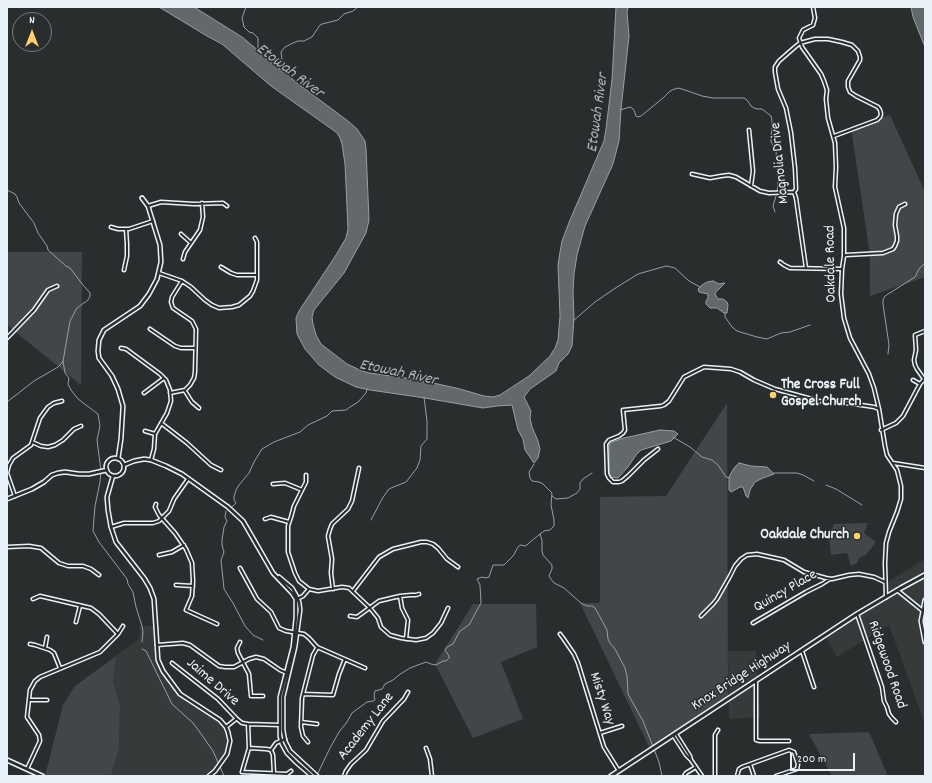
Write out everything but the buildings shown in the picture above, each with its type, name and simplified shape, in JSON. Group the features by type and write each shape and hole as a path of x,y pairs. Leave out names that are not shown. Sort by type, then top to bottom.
{"main road":[{"name":"Knox Bridge Highway","path":"611,776 857,614 925,574"},
{"path":"920,577 925,578"},
{"path":"7,760 42,776"}],"street":[{"path":"813,7 815,18 812,25 803,30 800,35 800,44 815,39 828,39 842,42 856,48 859,53 860,60 848,81 848,87 850,92 876,106 880,110 881,116 877,120 834,136"},
{"name":"Oakdale Road","path":"800,44 806,55 821,74 827,90 826,99 828,118 836,148 835,187 844,228 844,256 841,294 844,318 850,338 872,383 879,409 881,430 887,455 897,470 899,478 901,493 895,519 886,543 886,597"},
{"name":"Magnolia Drive","path":"800,44 779,61 775,67 775,72 777,86 786,108 791,133 795,168 796,189 794,192 806,268"},
{"path":"749,130 753,171 751,186"},
{"path":"692,174 710,178 729,175 769,193 777,194 794,192"},
{"path":"118,459 121,439 122,406 118,389 112,376 99,358 99,340 104,330 140,306 149,294 157,279 161,262 160,245 148,206 142,198"},
{"path":"148,206 161,202 194,204 223,203 227,206"},
{"path":"183,259 185,252 200,230 203,217 202,203"},
{"path":"844,256 883,253 892,249 897,241 895,225 896,214 899,207 905,204"},
{"path":"111,227 118,229 129,229 153,221"},
{"path":"124,270 128,244 126,229"},
{"path":"181,234 191,243"},
{"path":"158,272 182,281 212,305 219,308 239,305 253,292 257,280 257,242 255,238"},
{"path":"780,262 790,268 842,269"},
{"path":"221,267 237,275 257,275"},
{"path":"170,393 185,390 194,378 196,329 192,321 174,308 171,302 172,297 182,281"},
{"path":"7,338 34,310 48,290 57,286"},
{"path":"150,329 175,346 181,348 196,348"},
{"path":"881,430 893,425 903,416 920,384 925,379 915,365 914,360 916,335 925,331"},
{"path":"121,348 126,349 160,374 164,378 170,390 171,401 167,413 154,434 154,449 151,460"},
{"path":"658,450 644,460 622,481 616,483 608,478 606,444 609,440 619,436 625,430 623,410 664,405 684,377 704,367 731,369 775,389 819,401 861,405 879,409"},
{"path":"144,393 164,378"},
{"path":"913,380 920,384"},
{"path":"185,390 192,402 199,408"},
{"path":"15,496 7,472 9,465 13,458 31,445 40,418 48,407 54,403 62,401"},
{"path":"160,423 187,443 212,465 222,470"},
{"path":"32,442 48,447 55,445 63,440 74,429 81,426"},
{"path":"145,431 154,434"},
{"path":"118,459 124,465 124,470 121,474 116,476 113,476 107,470 107,465 110,460 118,459"},
{"path":"124,465 134,461 151,460 166,466 188,479 228,507 243,521 273,573 292,588 300,610 295,647 280,697 280,725 283,740 290,750 316,776"},
{"path":"892,462 925,468"},
{"path":"333,588 331,573 332,559 328,536 332,524 348,509 352,501 359,468"},
{"path":"7,499 32,489 58,473 65,472 89,474 107,470"},
{"path":"306,475 306,482 294,506 289,522 288,552 295,574 299,581 309,589 318,591 342,587 349,588 370,608 378,618 381,627 390,635 406,639 416,640 426,638 433,633 441,623 448,608"},
{"path":"113,476 107,496 111,527 116,542 144,578 154,599 158,660 163,672 180,694 220,720 226,727 230,741 227,754 215,771 209,776"},
{"path":"111,527 124,523 153,523 159,521 169,511 174,499 188,479"},
{"path":"273,484 285,483 302,490"},
{"path":"156,504 159,515 184,545 192,563 192,596 186,610 216,624"},
{"path":"265,519 271,517 289,522"},
{"path":"353,591 379,557 393,549 421,542 433,544 447,560 458,567"},
{"path":"159,555 172,552 184,545"},
{"path":"7,547 29,546 41,548 59,563 68,566 82,566 91,569 99,575"},
{"path":"701,616 717,599 735,566 747,555 757,554 784,560 804,572 830,579 836,579 854,574 864,574 885,582"},
{"path":"240,568 257,599 271,612 279,628 286,631 304,634 317,647 365,668"},
{"name":"Quincy Place","path":"753,623 830,579"},
{"path":"176,584 193,586"},
{"path":"297,599 303,596 309,589"},
{"path":"897,590 923,611"},
{"path":"350,616 357,617 379,601 400,596 419,594"},
{"path":"33,600 40,596 91,608 99,614 118,634"},
{"path":"400,596 402,608 408,620 406,639"},
{"path":"925,600 922,625 925,642"},
{"path":"76,622 80,606"},
{"name":"Ridgewood Road","path":"857,614 882,687 884,701 889,714 896,722"},
{"path":"27,769 40,741 39,735 27,717 30,690 35,681 40,676 100,652 118,634 123,626"},
{"name":"Misty Way","path":"560,634 574,654 578,663 604,747 619,771"},
{"path":"45,648 47,637"},
{"path":"240,642 237,648 238,653 249,674 251,696 263,696"},
{"path":"157,645 183,643 190,645 219,666 225,667 234,667 256,657 264,659 287,673"},
{"path":"30,644 35,644 54,653 60,668"},
{"path":"308,742 302,736 302,698 317,647"},
{"path":"802,651 814,687"},
{"path":"303,694 334,695 339,674 345,659"},
{"name":"Jaime Drive","path":"172,663 218,699 242,723 280,725"},
{"path":"287,673 283,697 282,744 287,753 312,776"},
{"path":"756,681 756,740 789,741"},
{"name":"Academy Lane","path":"344,776 351,764 366,750 383,721 404,699 408,692"},
{"path":"28,700 47,700"},
{"name":"Jaime Drive","path":"226,727 237,719"},
{"path":"301,722 317,724"},
{"path":"248,724 248,748 242,772 287,774 292,771"},
{"path":"600,733 622,726"},
{"path":"715,776 715,735 718,730"},
{"path":"674,734 688,758 702,776"},
{"path":"271,750 276,743 283,740"},
{"path":"248,748 271,750"},
{"path":"426,748 430,759 432,776"},
{"path":"271,750 273,755 274,773"},
{"path":"737,776 739,769 742,767 789,750 794,752 798,764 797,769 776,776"},
{"path":"750,764 754,776"},
{"path":"684,776 696,767"}],"shaded area":[{"name":"Etowah River","path":"159,7 194,7 242,37 297,83 348,121 357,129 365,141 369,220 366,233 344,273 314,310 312,317 313,324 316,335 321,344 347,364 362,371 420,380 493,397 500,395 529,376 550,356 558,340 560,316 558,265 562,241 604,141 612,80 616,7 628,7 629,36 619,141 613,164 585,226 577,255 574,274 574,318 572,346 568,354 559,363 556,371 530,389 524,397 531,411 530,418 532,427 540,449 538,458 534,463 525,450 512,405 483,408 356,387 335,377 319,365 305,349 297,334 296,318 346,238 348,229 345,164 340,138 337,133 271,86 222,44"},
{"path":"911,7 924,7 925,9 925,47 913,17"},
{"path":"890,115 925,192 925,277 870,296 870,255 851,128"},
{"path":"7,252 82,252 81,385 7,325"},
{"path":"713,281 719,284 725,283 715,294 718,299 723,299 727,302 727,313 724,313 717,308 710,308 706,304 708,294 699,292 698,289 702,285"},
{"path":"727,403 728,701 652,753 580,603 600,603 600,497 666,496"},
{"path":"660,430 674,431 678,434 671,441 641,450 618,478 611,477 609,472 609,445 612,442"},
{"path":"739,463 751,466 767,467 774,474 755,482 750,490 748,498 743,487 731,492 729,490 729,477"},
{"path":"868,523 864,533 876,542 865,556 858,559 857,563 851,566 847,553 831,555 829,535 834,524"},
{"path":"925,559 925,724 889,625 837,657 825,635 889,594 887,582"},
{"path":"473,604 536,604 537,647 501,662 523,719 473,738 435,664"},
{"path":"139,626 160,626 158,649 159,665 168,684 184,698 208,710 226,727 229,744 227,755 209,776 111,776 119,748 120,705 113,682 116,656 140,638"},
{"path":"728,651 756,651 760,717 729,719"},
{"path":"116,656 113,682 120,705 119,748 111,776 45,776 63,705 75,686"},
{"path":"869,732 888,776 832,776 809,734"}],"waterway":[{"path":"246,7 242,18 244,27 258,38 257,50"},
{"path":"282,72 281,52 285,47 312,37 320,25 338,20 344,14 353,11 358,7"},
{"path":"620,110 630,107 634,110 636,116 641,116 669,92 678,88 713,98 744,98 751,106 757,109 762,109 771,116 771,142 776,150 777,191"},
{"path":"7,190 15,194 19,203 34,223 48,250 70,268 90,293 88,300 77,308 70,321 63,361 61,364 34,381 7,402"},
{"path":"775,212 773,206 776,196"},
{"path":"888,354 889,345 883,300 885,296 915,277 919,269 925,264"},
{"path":"573,321 595,302 638,274 666,266 675,268 689,281 700,287"},
{"path":"725,313 725,317 737,331 767,339 781,333 790,332 810,325"},
{"path":"63,361 65,373 69,378 68,384 71,390 78,399 98,414 100,426 97,440 101,471 95,506 93,531 99,542 127,579 133,592 142,626 142,642"},
{"path":"232,507 236,503 234,500 236,490 249,473 262,449 274,442 300,432 308,425 327,416 332,411 346,410 358,402 366,393 367,389"},
{"path":"371,520 388,490 406,482 417,468 420,460 421,446 427,439 427,421 424,397"},
{"path":"673,437 690,447 702,457 712,460 718,465 726,477 729,478"},
{"path":"318,773 339,732 352,713 367,702 375,700 375,691 382,689 385,684 410,668 426,662 436,665 446,661 449,658 445,650 453,644 460,631 469,625 481,603 480,585 477,579 489,577 493,565 504,565 513,556 520,545 527,545 544,531 550,530 554,526 551,505 552,493 543,484 532,481 530,478 529,472 534,464"},
{"path":"552,496 556,499 568,498 577,493 580,489 580,483 592,473"},
{"path":"774,473 797,473 814,481"},
{"path":"826,485 836,489 862,505"},
{"path":"226,511 225,517 227,521 224,527 222,540 224,552 221,560 224,589 245,626 253,635 263,640"},
{"path":"540,534 543,555 552,565 549,576 551,579 554,583 564,588 581,603 595,608 607,630 608,639 625,668 628,694 643,721 659,762 662,776"},
{"path":"142,649 146,651 172,704 193,723 199,731 213,751 224,776"}],"place":[{"name":"The Cross Full Gospel Church","path":"773,395"},
{"name":"Oakdale Church","path":"857,536"}]}
